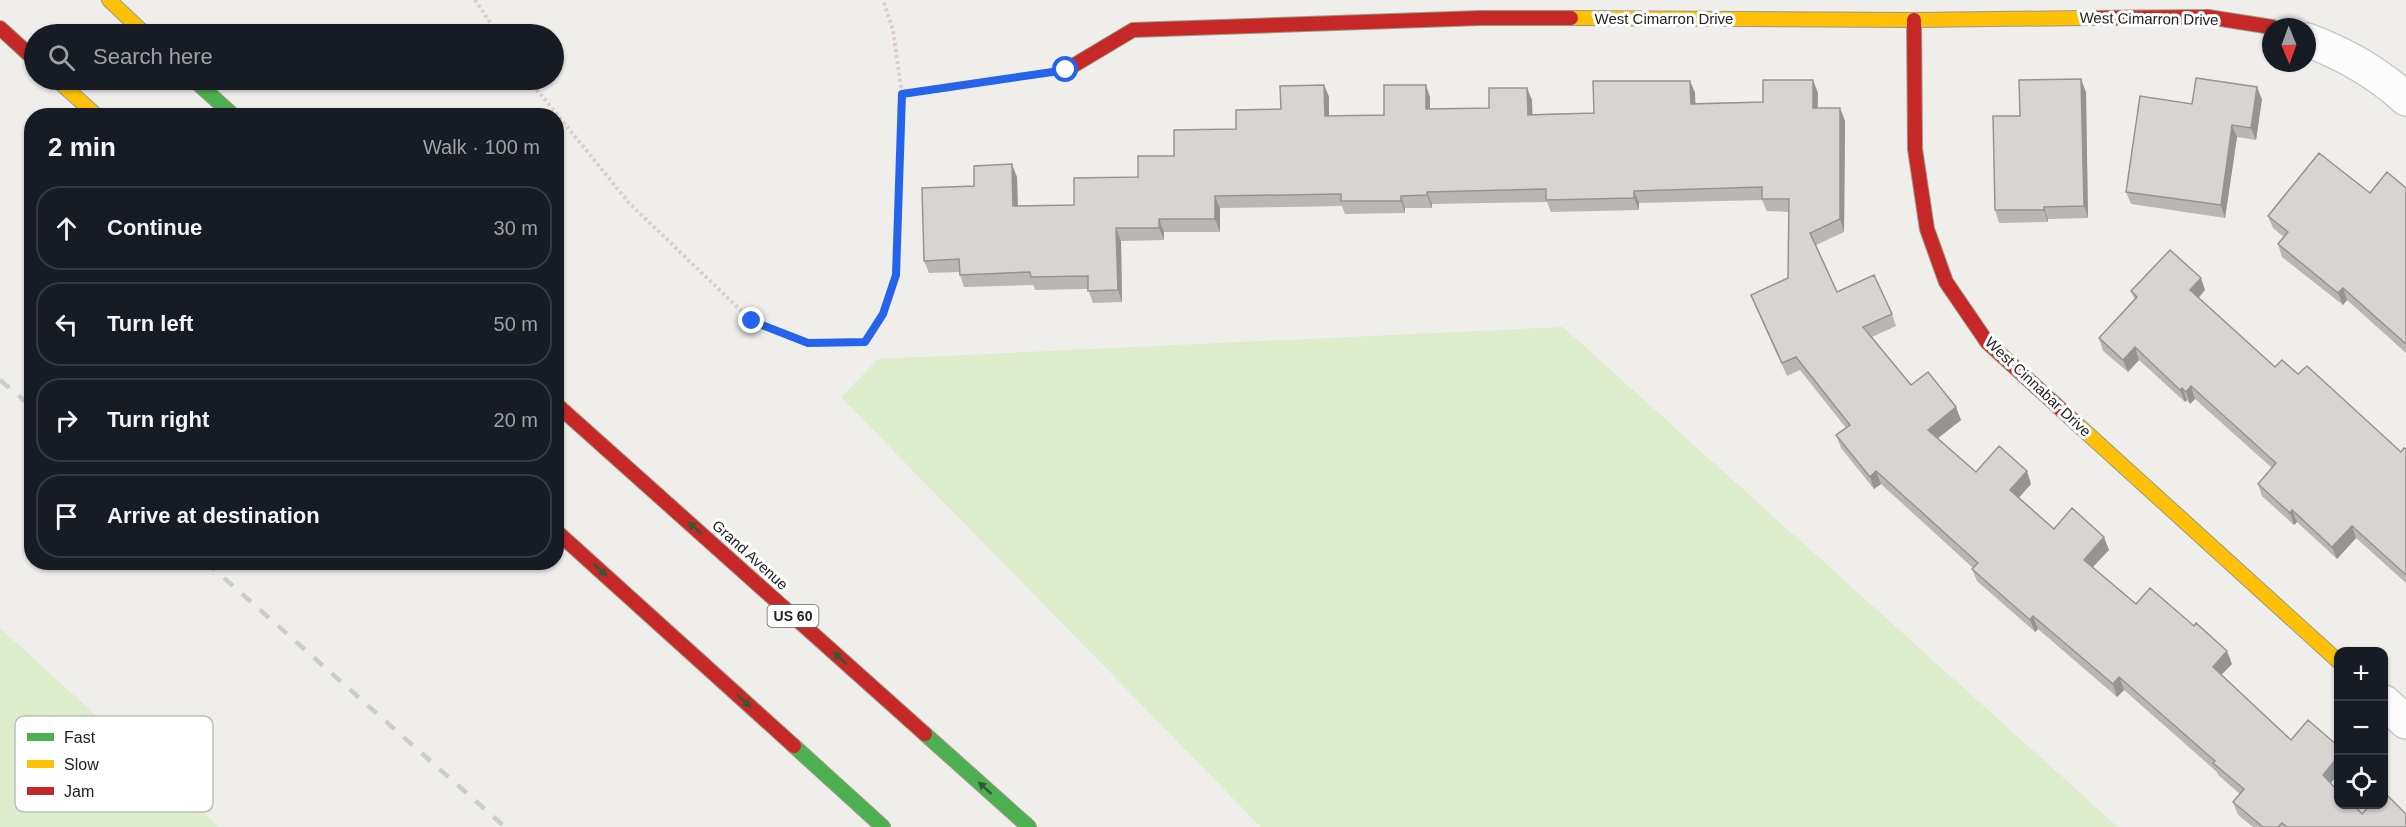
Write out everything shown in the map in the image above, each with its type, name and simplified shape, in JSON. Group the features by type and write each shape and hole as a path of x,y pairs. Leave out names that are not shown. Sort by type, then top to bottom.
{"main road":[{"path":"108,0 134,24"},
{"name":"West Cimarron Drive","path":"1066,70 1133,30 1480,9 1914,20 2208,17 2262,25"},
{"name":"West Cinnabar Drive","path":"1914,20 1916,148 1927,229 1946,282 1987,342 2334,657"},
{"path":"0,28 24,50"},
{"path":"68,90 88,108"},
{"path":"205,90 225,108"},
{"name":"Grand Avenue","path":"564,411 1029,827"},
{"path":"564,538 883,827"}],"street":[{"path":"2316,43 2335,50 2393,87 2406,99"},
{"path":"2388,706 2406,722"}],"path":[{"path":"475,0 491,24"},
{"path":"564,123 630,204 752,321 808,343 865,342 883,314 896,275 902,94 893,30 883,0"},
{"path":"902,94 1066,70"},
{"path":"537,90 552,108"}],"green space":[{"path":"1563,327 2118,827 1261,827 841,397 878,359"},
{"path":"0,628 97,716 15,716 15,812 202,812 219,827 0,827"}],"building":[{"path":"2196,78 2257,87 2251,128 2232,125 2221,205 2126,192 2140,96 2192,104"},
{"path":"2081,79 2084,206 2044,207 2044,210 1995,210 1993,116 2020,116 2019,80"},
{"path":"1763,80 1813,80 1813,108 1840,108 1840,219 1810,233 1837,292 1874,275 1892,314 1863,327 1911,385 1928,372 1956,407 1928,430 1976,472 1999,446 2027,471 2010,490 2054,529 2072,508 2104,537 2084,560 2136,604 2150,588 2194,626 2196,623 2227,651 2213,667 2291,740 2308,720 2334,743 2334,762 2323,775 2334,787 2334,809 2358,809 2362,814 2366,809 2388,809 2388,796 2406,814 2406,827 2287,827 2282,823 2278,827 2263,827 2233,802 2244,789 2213,763 2215,761 2119,677 2113,684 2033,616 2030,620 1972,569 1978,563 1876,471 1870,477 1836,435 1850,425 1796,357 1782,363 1751,295 1788,278 1789,199 1762,199 1762,187 1634,191 1634,198 1546,200 1546,189 1427,192 1427,195 1401,196 1401,201 1341,201 1341,194 1215,196 1215,219 1159,219 1159,228 1116,228 1118,290 1088,291 1088,276 1031,277 1030,272 960,275 959,259 924,261 922,188 974,186 974,166 1012,164 1013,206 1074,205 1074,178 1138,177 1138,156 1174,156 1174,130 1236,129 1236,110 1281,109 1280,86 1324,85 1325,116 1384,115 1384,85 1426,85 1426,109 1489,108 1489,88 1527,88 1528,115 1594,113 1593,81 1690,81 1691,104 1763,102"},
{"path":"2319,153 2370,193 2387,172 2406,188 2406,344 2343,288 2338,293 2278,244 2288,232 2268,216"},
{"path":"2170,250 2201,278 2190,290 2275,367 2282,360 2298,374 2307,366 2401,452 2404,448 2406,449 2406,575 2352,526 2332,547 2292,510 2290,513 2258,484 2276,463 2191,386 2186,392 2182,388 2180,390 2135,347 2123,360 2099,338 2137,297 2131,291"}],"railway":[{"path":"0,380 24,400"},
{"path":"215,570 505,827"}],"traffic: fast":[{"path":"205,90 225,108"},
{"path":"925,734 1029,827"},
{"path":"794,746 883,827"}],"traffic: slow":[{"path":"109,0 134,24"},
{"path":"1571,18 1914,20 2086,18"},
{"path":"68,90 88,108"},
{"path":"2077,424 2334,657"}],"traffic: jam":[{"path":"2086,18 2208,17 2262,25"},
{"path":"1066,70 1133,30 1481,18 1571,18"},
{"path":"1914,20 1915,149 1927,229 1946,282 1987,342 2077,424"},
{"path":"0,28 24,50"},
{"path":"564,411 925,734"},
{"path":"564,538 794,746"}],"route":[{"path":"752,321 808,343 865,342 883,314 896,275 902,94 1066,70"}]}
